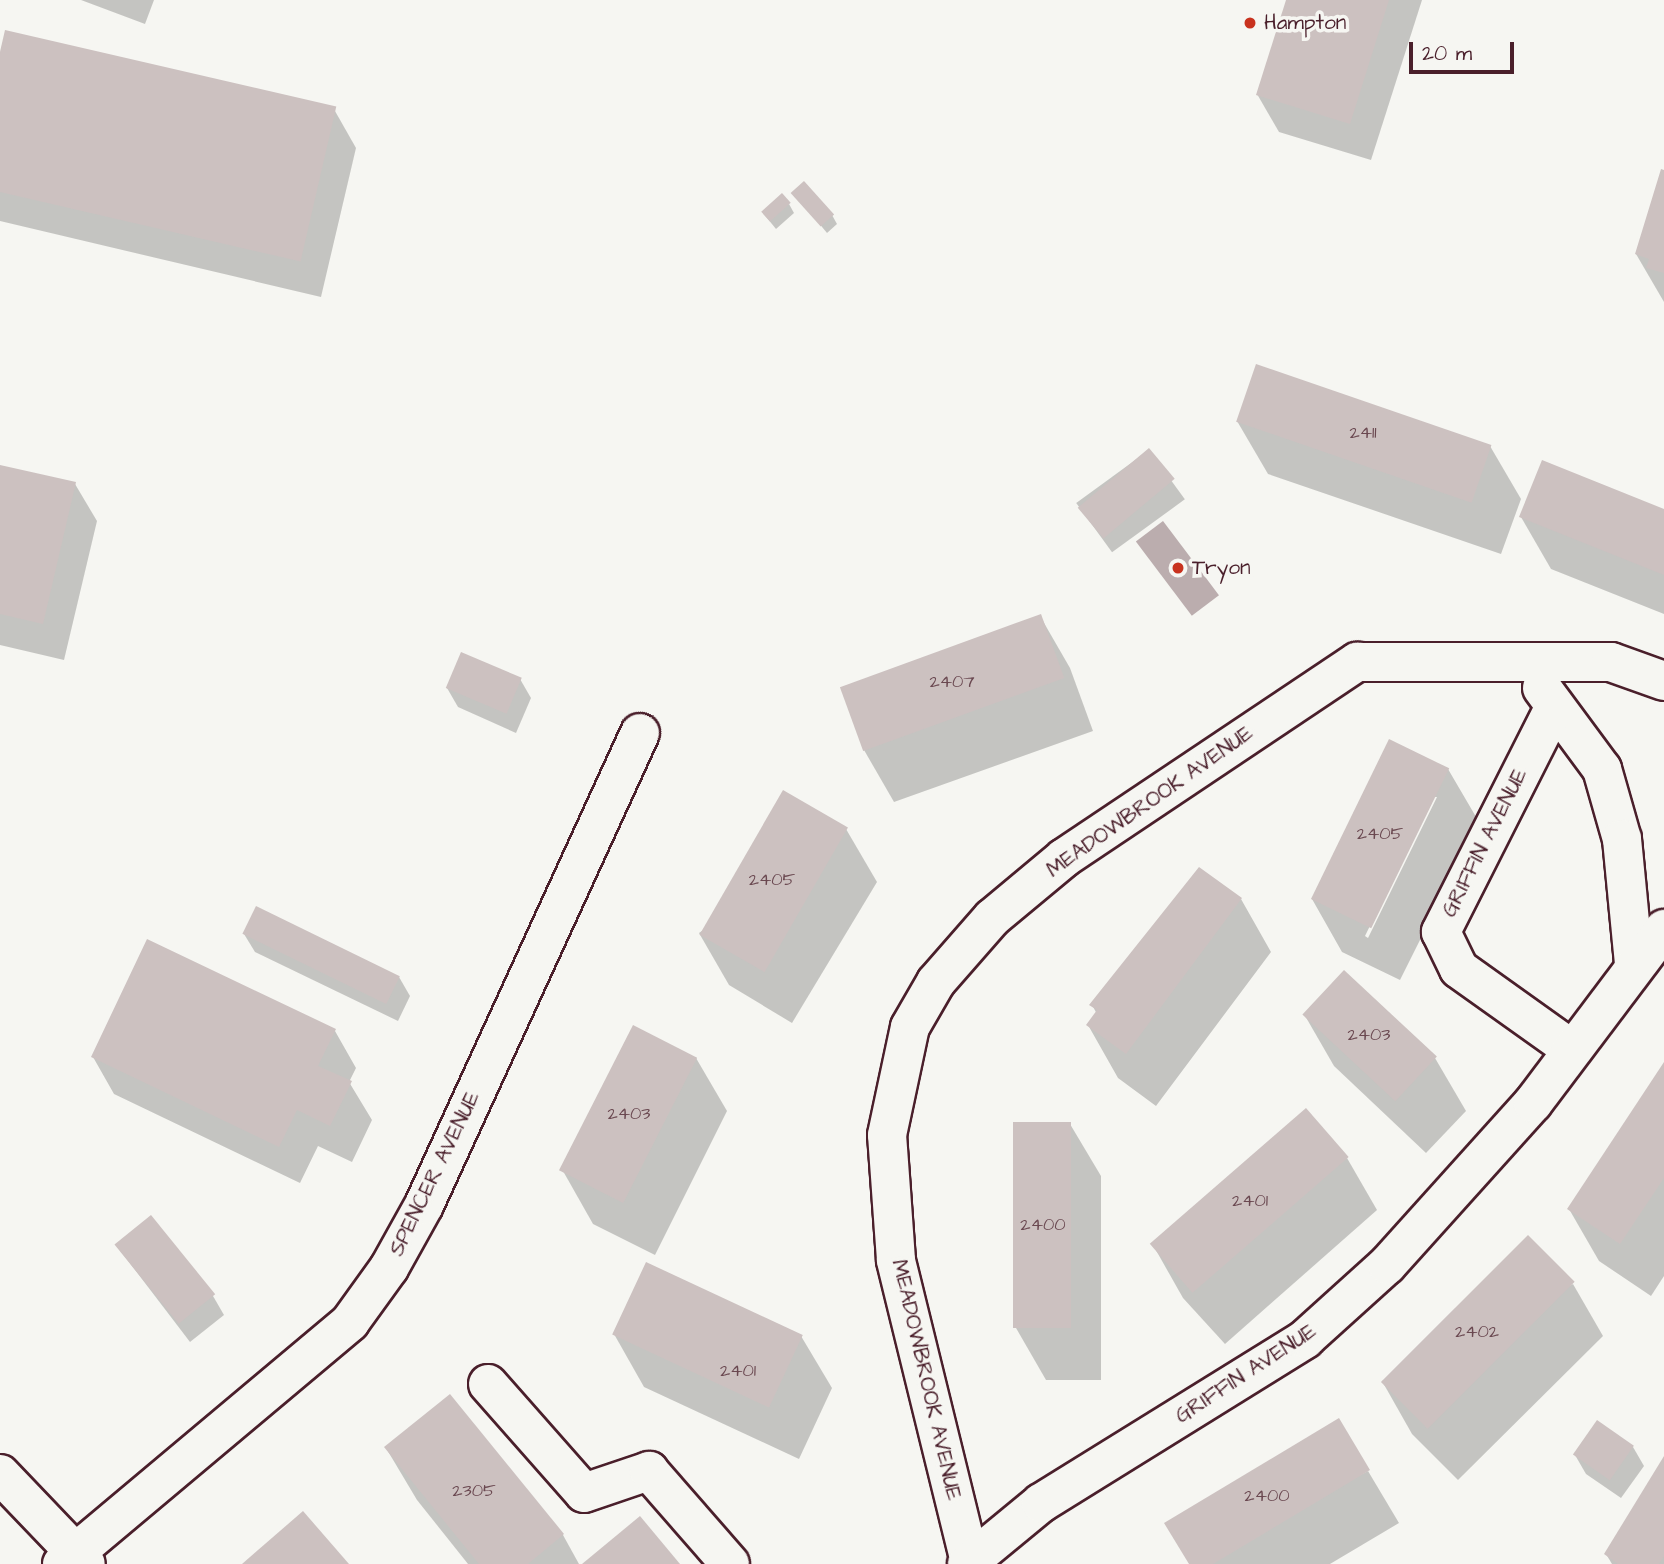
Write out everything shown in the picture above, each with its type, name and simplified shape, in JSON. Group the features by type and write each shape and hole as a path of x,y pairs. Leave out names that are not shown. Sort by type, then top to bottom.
{"street":[{"name":"MEADOWBROOK AVENUE","path":"968,1563 896,1261 887,1135 910,1027 936,982 992,918 1054,866 1357,662 1529,665"},
{"path":"1634,964 1622,839 1602,769 1554,708 1529,665 1611,662 1664,681"},
{"name":"GRIFFIN AVENUE","path":"1554,708 1441,932 1459,969 1571,1049"},
{"name":"SPENCER AVENUE","path":"29,1564 75,1560 350,1322 389,1268 424,1205 640,733"},
{"name":"GRIFFIN AVENUE","path":"968,1563 1041,1503 1305,1339 1387,1265 1533,1103 1634,964 1664,929"},
{"path":"488,1384 584,1493 649,1471 730,1564"},
{"path":"0,1474 75,1560"}],"shaded area":[{"name":"Tryon","path":"1163,521 1219,595 1192,616 1136,541"}],"building":[{"path":"1286,0 1389,0 1350,124 1256,95"},
{"path":"5,30 336,106 301,261 0,192 0,52"},
{"path":"1661,169 1664,170 1664,273 1646,268 1649,259 1635,254"},
{"path":"804,181 834,214 821,226 791,193"},
{"path":"782,193 791,203 770,221 761,212"},
{"path":"1256,364 1491,445 1472,503 1236,422"},
{"path":"1149,448 1175,479 1103,538 1078,508"},
{"path":"1542,460 1664,509 1664,575 1519,517"},
{"path":"0,465 76,482 43,624 0,614"},
{"path":"1041,614 1064,678 863,751 840,687"},
{"path":"461,652 522,678 507,714 446,688"},
{"path":"1389,739 1449,768 1371,928 1311,899"},
{"path":"783,790 848,828 764,972 700,935"},
{"path":"1199,867 1242,898 1126,1054 1086,1025 1097,1010 1089,1005"},
{"path":"256,906 400,976 386,1004 242,934"},
{"path":"147,939 336,1029 318,1066 352,1081 330,1126 297,1110 279,1147 91,1057"},
{"path":"1344,970 1437,1057 1395,1101 1302,1015"},
{"path":"633,1025 697,1058 623,1203 559,1170"},
{"path":"1664,1062 1664,1178 1620,1244 1567,1209"},
{"path":"1306,1108 1349,1157 1192,1293 1150,1244"},
{"path":"1013,1122 1071,1122 1071,1328 1013,1328"},
{"path":"151,1215 215,1294 179,1324 114,1245"},
{"path":"1528,1235 1575,1282 1428,1429 1381,1382"},
{"path":"646,1262 803,1335 769,1408 612,1335"},
{"path":"450,1394 564,1534 528,1564 479,1564 384,1447"},
{"path":"1339,1418 1370,1470 1213,1564 1189,1564 1164,1523"},
{"path":"1597,1420 1634,1446 1610,1480 1573,1454"},
{"path":"1664,1456 1664,1556 1659,1564 1618,1564 1604,1554"},
{"path":"303,1511 349,1564 242,1564"},
{"path":"640,1516 680,1564 582,1564"}],"place":[{"name":"Hampton","path":"1250,23"},
{"name":"Tryon","path":"1178,568"}]}
